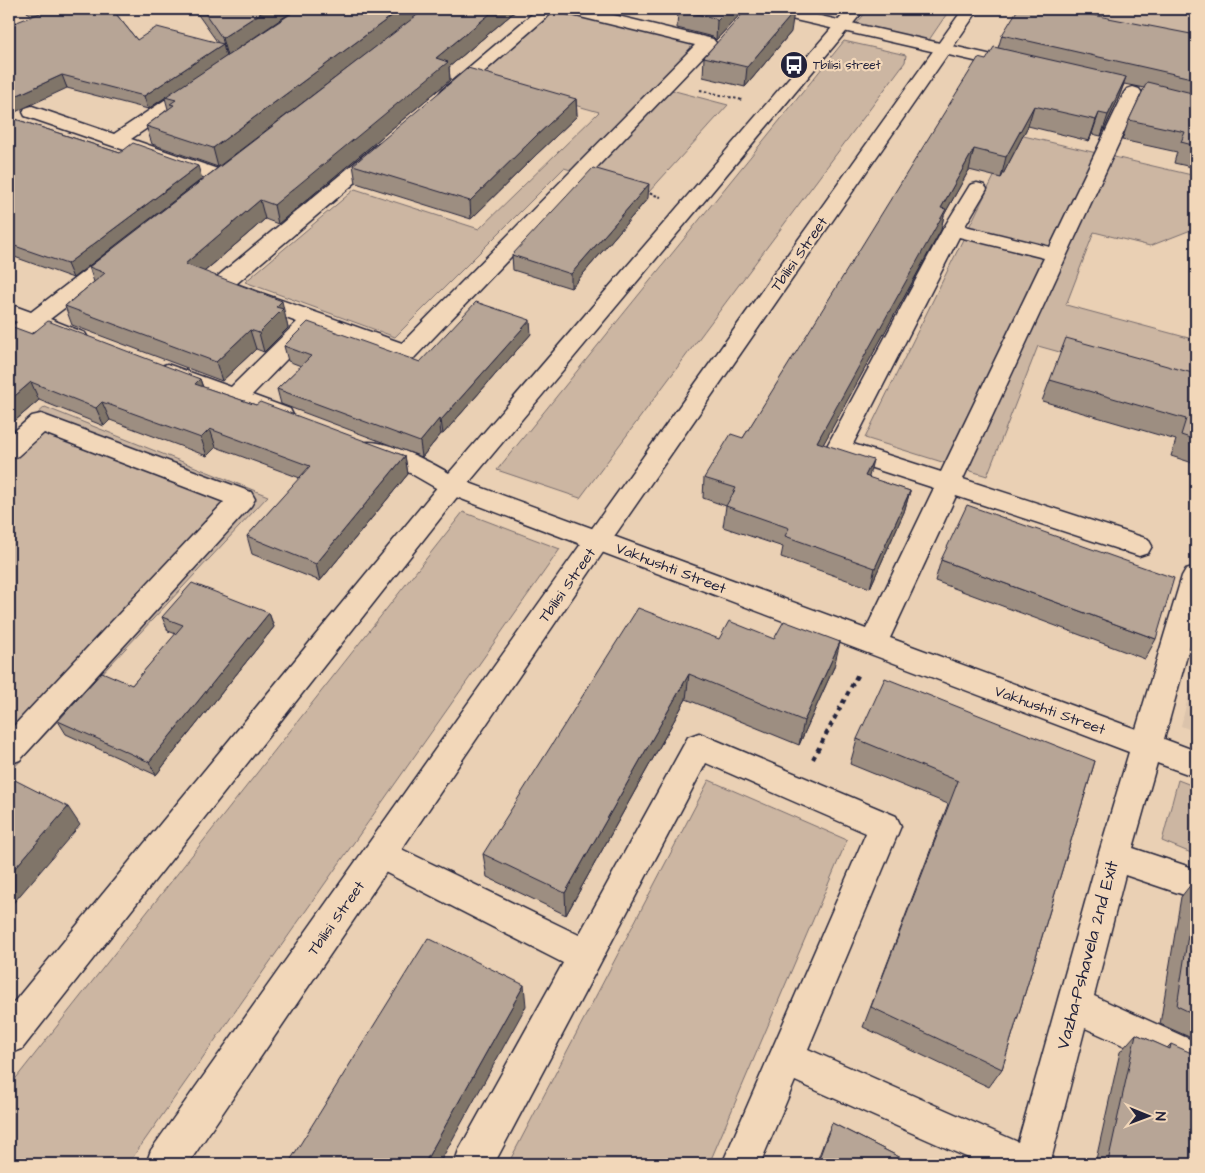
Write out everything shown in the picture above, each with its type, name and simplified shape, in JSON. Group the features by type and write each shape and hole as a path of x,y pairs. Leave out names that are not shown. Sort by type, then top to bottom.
{"main road":[{"path":"434,106 548,9"},
{"path":"396,138 220,286 406,353 706,43 570,9"},
{"path":"627,23 642,9"},
{"path":"769,9 1039,71"},
{"path":"9,1036 452,486 857,9"},
{"name":"Tbilisi Street","path":"165,1164 597,541 971,9"},
{"path":"116,141 212,76"},
{"path":"873,644 1132,93"},
{"path":"32,112 222,177"},
{"path":"206,189 238,165"},
{"path":"977,189 953,229 838,448 1139,546"},
{"path":"953,229 1057,254"},
{"path":"9,340 21,316 135,243"},
{"path":"21,316 97,345"},
{"path":"235,398 313,319"},
{"path":"143,363 299,422"},
{"path":"9,450 41,422 242,499 9,750"},
{"name":"Vakhushti Street","path":"345,440 418,467 452,486 1196,764"},
{"name":"Vazha-Pshavela 2nd Exit","path":"1031,1164 1114,856 1196,576"},
{"path":"473,1164 699,746 885,826 741,1164"},
{"path":"380,854 585,956"},
{"path":"1114,856 1196,884"},
{"path":"1074,1005 1196,1060"},
{"path":"786,1058 1025,1164"}],"path":[{"path":"669,82 774,109"},
{"path":"644,192 690,206"},
{"path":"798,789 873,644"}],"shaded area":[{"path":"555,9 563,9 698,43 656,86 728,105 648,193 564,168 395,337 245,282 355,189 479,229 599,112 475,77"},
{"path":"869,9 950,9 929,40 856,24"},
{"path":"1084,9 1196,9 1196,45 1062,12"},
{"path":"844,41 906,55 905,62 580,498 497,470"},
{"path":"1015,134 1196,176 1196,228 1150,246 1094,232 1066,305 1196,340 1196,390 1038,346 987,476 865,438"},
{"path":"45,407 268,496 9,773 9,439"},
{"path":"463,512 560,549 128,1164 9,1164 9,1087"},
{"path":"1196,666 1196,732 1181,726"},
{"path":"709,780 847,840 709,1164 508,1164"},
{"path":"1178,780 1196,787 1196,855 1162,841"}],"building":[{"path":"37,9 112,9 137,40 157,27 223,44 144,96 62,75 9,99 9,25 43,12"},
{"path":"202,9 267,9 222,38"},
{"path":"298,9 401,9 213,148 146,126 174,105 170,104 176,100 165,97"},
{"path":"425,9 496,9 436,58 448,62 274,205 260,200 185,264 282,301 276,307 283,309 259,333 250,330 216,362 65,306 105,273 89,267"},
{"path":"678,9 729,9 717,21 715,18"},
{"path":"747,9 779,9 794,12 747,67 704,57"},
{"path":"1018,9 1062,9 1196,35 1196,79 1002,35"},
{"path":"994,47 1126,77 1108,115 1099,113 1096,120 1034,106 1006,157 974,149 941,208 946,209 817,442 873,460 865,476 910,491 875,568 785,536 789,528 726,506 736,488 704,478 731,434 743,438 978,58 986,60"},
{"path":"468,68 576,99 470,201 353,165"},
{"path":"1147,82 1196,94 1196,146 1181,142 1185,132 1129,120"},
{"path":"9,117 120,153 133,143 198,166 67,264 9,244"},
{"path":"593,168 649,184 571,274 512,255"},
{"path":"476,302 530,320 420,442 277,389 311,356 284,346 308,322 420,362"},
{"path":"48,321 200,379 195,384 256,405 260,402 405,456 316,564 247,536 310,466 210,429 201,438 102,402 96,408 31,382 9,401 9,328 13,327 32,334"},
{"path":"1066,338 1196,374 1196,440 1181,435 1186,419 1050,380"},
{"path":"967,505 1174,578 1156,639 941,560"},
{"path":"192,583 269,613 149,762 58,721 102,672 132,685 183,625 162,617"},
{"path":"638,608 719,639 729,621 774,639 784,621 840,642 804,721 689,674 565,893 483,854"},
{"path":"885,678 1095,761 1002,1069 871,1007 958,781 857,739"},
{"path":"9,777 68,807 9,875"},
{"path":"1196,883 1196,1015 1177,1006"},
{"path":"428,938 524,985 424,1164 288,1164"},
{"path":"1136,1034 1170,1049 1171,1044 1196,1055 1196,1164 1112,1164 1108,1162"},
{"path":"832,1123 913,1164 817,1164"}],"place":[{"name":"Tbilisi street","path":"794,65"}]}
